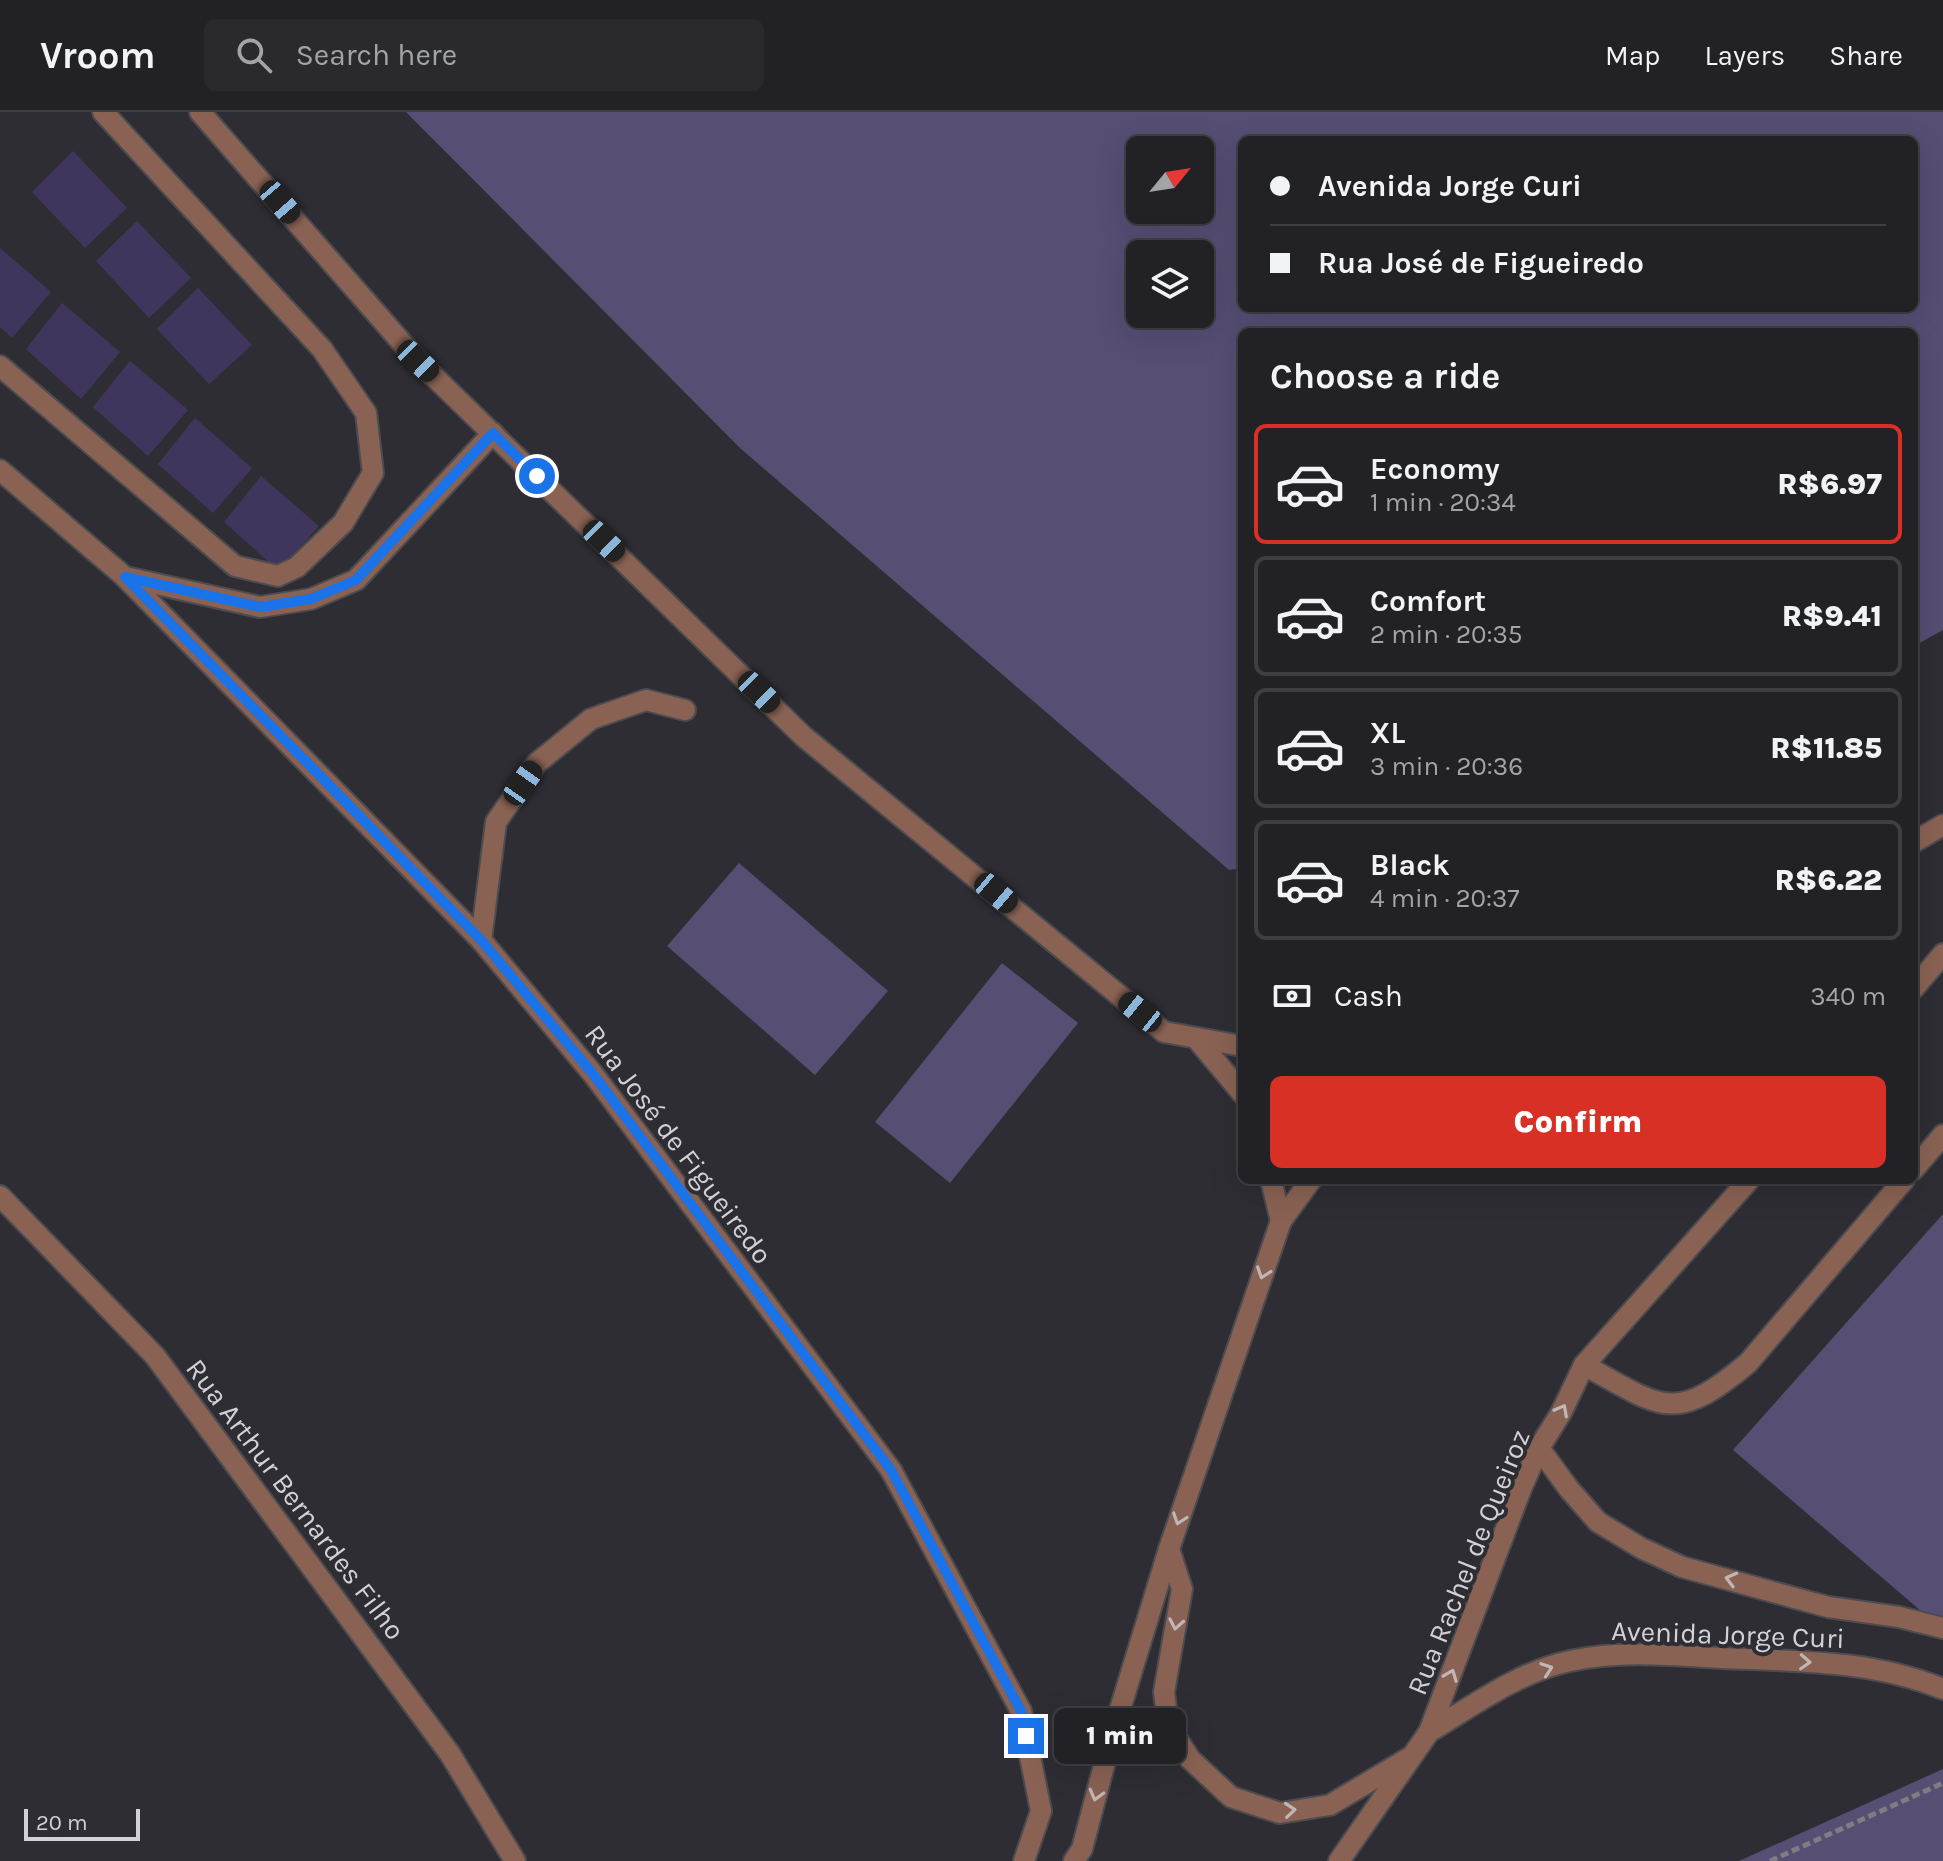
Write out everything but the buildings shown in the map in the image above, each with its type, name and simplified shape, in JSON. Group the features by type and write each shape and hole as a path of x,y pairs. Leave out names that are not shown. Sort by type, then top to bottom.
{"street":[{"path":"0,366 235,566 278,576 297,567 343,523 373,473 366,413 322,349 103,112"},
{"path":"200,112 418,361 803,736 1164,1032 1238,1045"},
{"path":"125,577 260,607 311,599 356,580 493,433"},
{"name":"Rua José de Figueiredo","path":"0,470 125,577 481,940 593,1074 891,1470 1021,1711 1041,1811 1024,1861"},
{"path":"481,940 496,822 537,763 591,719 646,700 685,710"},
{"path":"1918,840 1943,825"},
{"path":"1918,983 1943,954"},
{"path":"1196,1038 1238,1088"},
{"path":"1918,1164 1943,1135"},
{"path":"1272,1184 1281,1221"},
{"path":"1074,1861 1082,1849 1111,1739 1169,1549 1281,1221 1308,1184"},
{"name":"Rua Rachel de Queiroz","path":"1339,1861 1429,1732 1521,1489 1539,1448 1561,1413 1584,1365 1743,1184"},
{"path":"1584,1365 1642,1397 1669,1406 1698,1400 1724,1384 1748,1363 1901,1184"},
{"name":"Rua Arthur Bernardes Filho","path":"0,1196 155,1356 450,1754 515,1861"},
{"name":"Avenida Jorge Curi","path":"1539,1448 1598,1522 1641,1548 1682,1567 1828,1607 1899,1617 1943,1628"},
{"path":"1169,1549 1182,1589 1164,1692 1168,1725 1190,1759 1231,1797 1280,1813 1330,1805 1413,1755"},
{"name":"Avenida Jorge Curi","path":"1429,1732 1517,1679 1569,1661 1629,1654 1851,1665 1896,1674 1943,1689"}],"path":[{"path":"1770,1861 1943,1783"}],"shaded area":[{"path":"406,112 1943,112 1943,630 1918,644 1918,328 1238,328 1238,869 1229,870 740,448"},
{"path":"739,863 888,991 815,1075 667,946"},
{"path":"1002,963 1078,1023 950,1183 875,1122"},
{"path":"1943,1214 1943,1618 1921,1611 1733,1450"},
{"path":"1943,1769 1943,1861 1739,1861"}],"route":[{"path":"537,476 493,433 356,580 311,599 260,607 125,577 481,940 593,1074 891,1470 1021,1711 1026,1736"}]}
